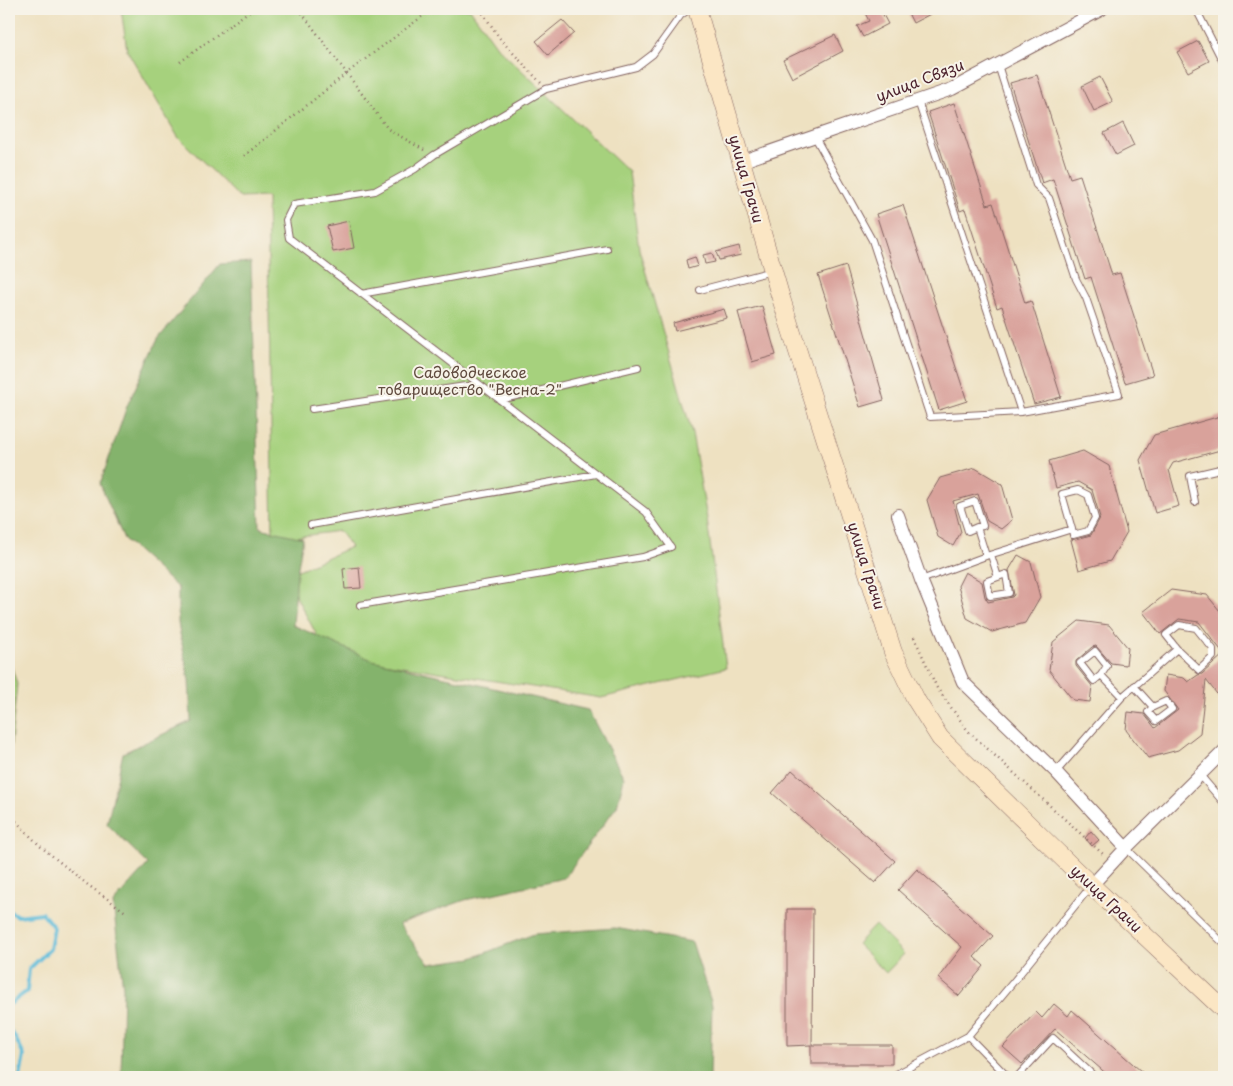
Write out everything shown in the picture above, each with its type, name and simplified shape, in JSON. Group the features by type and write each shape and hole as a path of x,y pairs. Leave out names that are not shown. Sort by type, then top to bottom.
{"street":[{"name":"улица Грачи","path":"697,9 773,271 893,652 916,700 940,738 1224,1010"},
{"name":"улица Связи","path":"740,162 952,89 1102,9"},
{"path":"898,515 921,580 963,682 1056,772 1126,848"},
{"path":"1092,885 1126,848 1200,775 1219,759"}],"lane":[{"path":"360,605 643,557 671,547 646,512 289,238 286,220 294,204 374,192 546,89 636,67 653,54 681,16 690,9"},
{"path":"1196,9 1224,64"},
{"path":"814,137 872,240 930,417 1021,412 1119,394 1086,298 1076,279 1049,198 1036,185 998,65"},
{"path":"918,101 1021,412"},
{"path":"362,294 607,249"},
{"path":"700,290 773,271"},
{"path":"500,400 638,367"},
{"path":"312,409 479,384"},
{"path":"1195,502 1190,476 1224,468"},
{"path":"311,525 596,474"},
{"path":"1078,490 1088,495 1095,518 1088,531 1073,535 1072,529 1062,494 1078,490"},
{"path":"975,501 983,526 977,527 968,531 960,506 975,501"},
{"path":"977,527 998,577"},
{"path":"921,580 988,555 1072,529"},
{"path":"1179,625 1196,628 1213,649 1213,657 1199,670 1176,649 1166,635 1179,625"},
{"path":"1056,772 1122,697 1176,649"},
{"path":"1095,651 1107,666 1101,675 1094,681 1080,663 1095,651"},
{"path":"1101,675 1122,697"},
{"path":"1134,686 1153,707"},
{"path":"1200,775 1224,803"},
{"path":"1126,848 1224,944"},
{"path":"891,1077 968,1036 1092,885"},
{"path":"968,1036 1008,1077"},
{"path":"1016,1077 1053,1038 1095,1077"}],"path":[{"path":"180,62 252,9"},
{"path":"299,9 388,128 434,155"},
{"path":"244,156 347,73 432,9"},
{"path":"480,9 501,40 546,89"},
{"path":"914,637 937,688 968,731 1112,862"},
{"path":"9,814 40,846 88,885 127,913"}],"green space":[{"name":"Садоводческое товарищество \"Весна-2\"","path":"121,9 470,9 498,48 629,172 639,249 692,433 707,519 726,668 601,698 327,654 285,576 351,547 339,531 273,540 267,197 240,198 178,137 127,50"},
{"path":"251,262 260,528 303,538 297,573 293,625 372,660 588,710 624,778 617,806 564,878 465,900 399,924 429,964 472,958 534,934 615,928 692,942 712,1005 710,1077 121,1077 123,988 113,903 148,864 107,824 123,753 191,721 189,680 178,623 178,588 124,539 100,484 127,406 158,339 220,264"},
{"path":"9,658 17,684 9,764"},
{"path":"875,925 904,954 886,973 857,944"}],"building":[{"path":"863,9 880,9 888,24 863,37 857,26 869,21"},
{"path":"906,9 940,9 913,23"},
{"path":"562,20 574,33 548,55 536,41"},
{"path":"835,35 843,51 792,78 783,60"},
{"path":"1198,41 1209,61 1188,72 1177,52"},
{"path":"1037,75 1070,178 1080,175 1112,275 1120,273 1153,375 1125,383 1091,277 1085,279 1053,179 1042,183 1010,83"},
{"path":"1100,77 1113,102 1094,111 1082,86"},
{"path":"954,103 987,205 993,203 1025,303 1031,301 1061,397 1034,404 1002,306 997,308 965,209 960,211 928,112"},
{"path":"1123,123 1134,146 1116,155 1104,133"},
{"path":"903,205 967,401 939,410 876,214"},
{"path":"349,221 354,248 333,252 327,226"},
{"path":"739,246 741,255 719,260 716,252"},
{"path":"712,253 715,262 705,264 703,255"},
{"path":"695,257 698,266 688,269 686,260"},
{"path":"846,266 884,400 860,407 818,275"},
{"path":"762,306 776,355 752,362 738,312"},
{"path":"724,309 727,318 675,331 673,323"},
{"path":"1224,415 1224,449 1173,463 1169,470 1179,506 1155,513 1140,460 1154,435"},
{"path":"1083,451 1109,466 1127,532 1110,561 1079,570 1071,540 1091,535 1100,517 1092,490 1078,482 1056,488 1049,461"},
{"path":"975,468 1002,484 1012,520 1001,529 987,521 978,494 953,501 961,532 953,546 938,537 927,500 940,478"},
{"path":"1018,555 1031,562 1040,597 1025,623 992,632 967,618 958,586 965,572 982,582 988,602 1012,597 1014,595 1009,570"},
{"path":"359,567 361,588 345,589 343,569"},
{"path":"1171,590 1207,595 1224,616 1224,654 1199,622 1179,619 1160,634 1143,612"},
{"path":"1079,621 1109,625 1128,648 1126,665 1111,663 1096,646 1092,647 1076,661 1076,666 1092,686 1090,702 1073,700 1049,670 1053,642"},
{"path":"1224,654 1224,703 1206,680 1200,733 1178,750 1148,758 1126,730 1128,712 1144,714 1155,728 1178,710 1164,691 1166,675 1184,678 1188,682 1202,674"},
{"path":"792,770 895,861 875,883 772,793"},
{"path":"1091,831 1099,840 1092,846 1085,838"},
{"path":"917,869 993,936 974,957 984,966 959,996 938,978 962,947 898,890"},
{"path":"787,909 813,909 812,1045 892,1045 892,1064 811,1064 811,1045 787,1046"},
{"path":"1054,1004 1068,1016 1072,1010 1142,1072 1137,1077 1110,1077 1055,1029 1022,1064 1003,1047 1036,1012 1042,1018"}],"waterway":[{"path":"9,911 18,916 42,913 54,928 50,949 29,969 27,991 9,1005"},
{"path":"9,1031 15,1037 24,1056 20,1077"}]}
